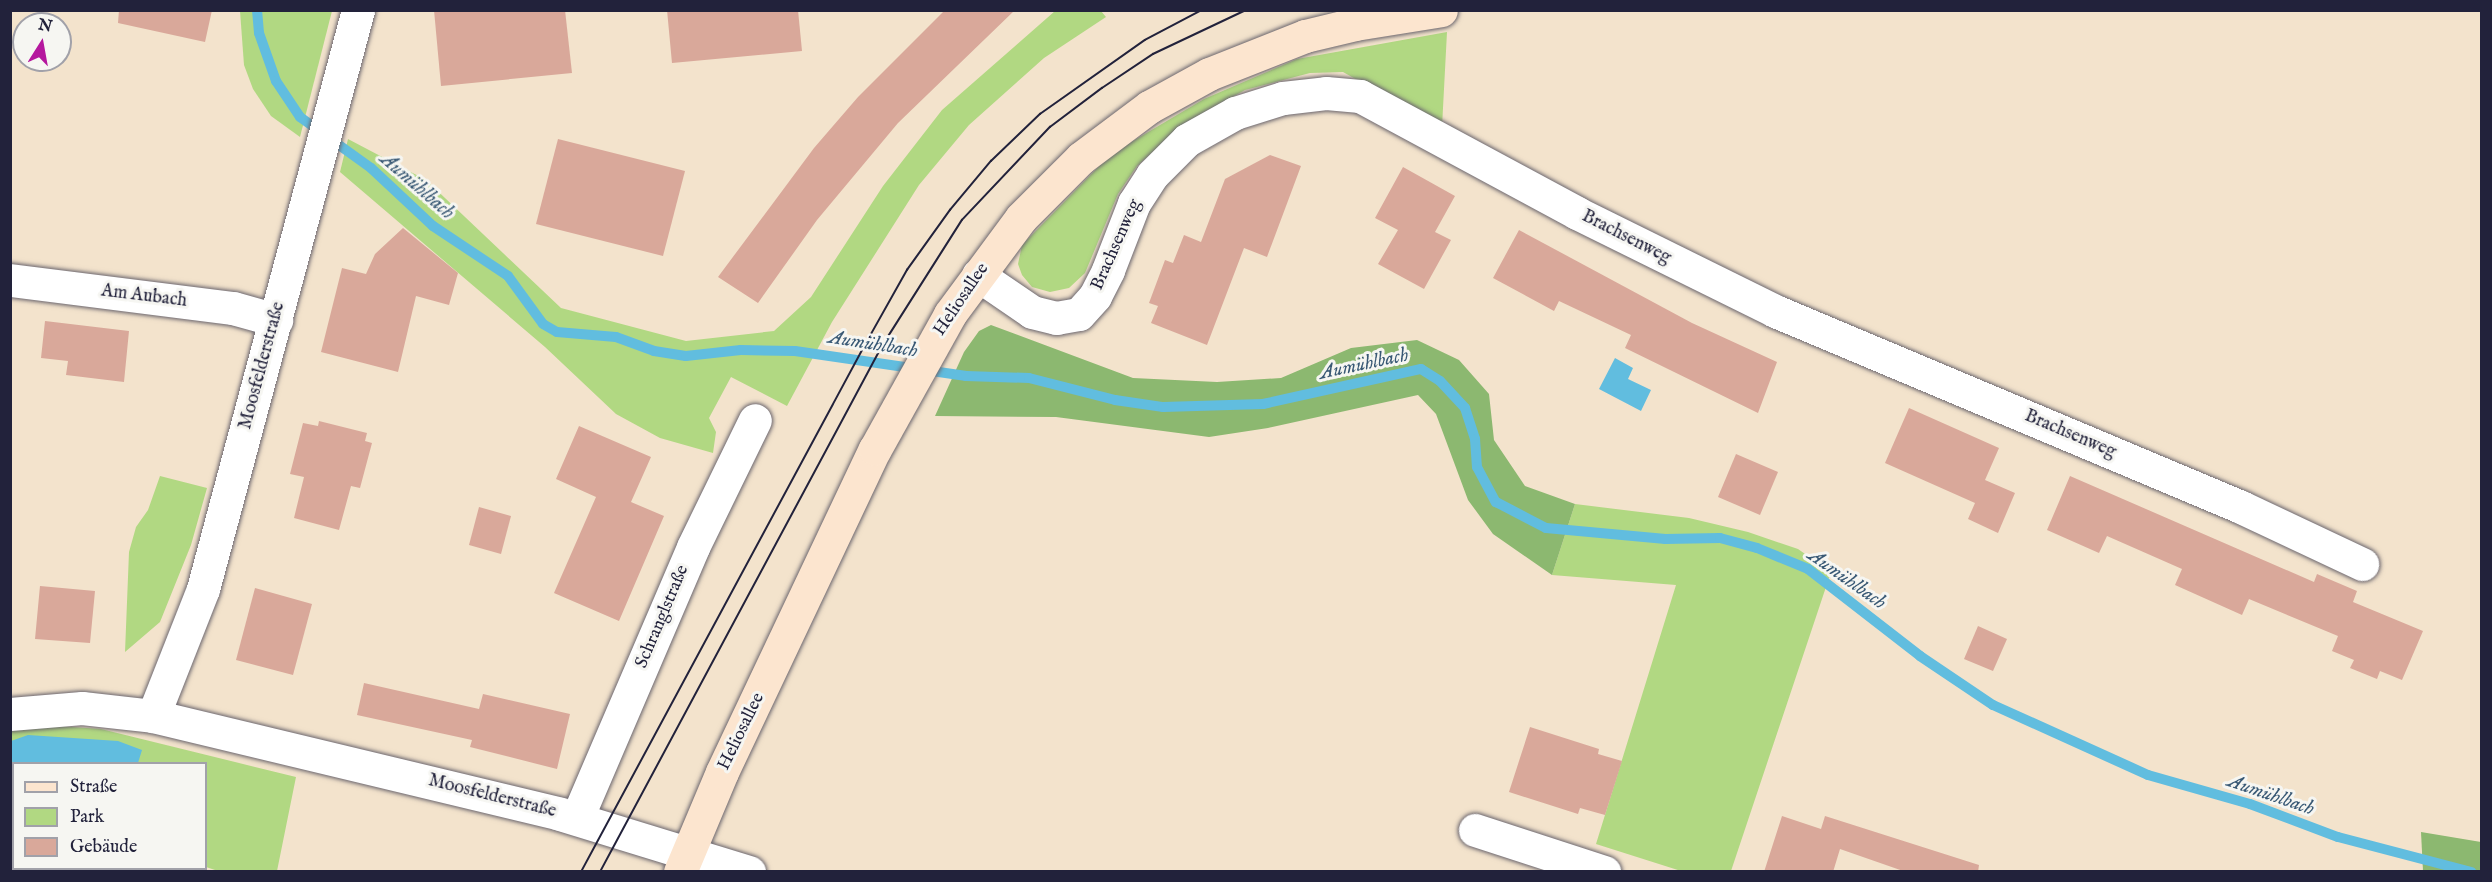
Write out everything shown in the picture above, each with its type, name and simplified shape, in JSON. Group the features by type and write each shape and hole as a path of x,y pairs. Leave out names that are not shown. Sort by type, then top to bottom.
{"street":[{"name":"Moosfelderstraße","path":"153,716 203,589 358,10"},
{"name":"Heliosallee","path":"685,862 833,534 906,391 978,274 1021,218 1081,158 1149,107 1209,74 1305,36 1355,24 1442,10"},
{"name":"Brachsenweg","path":"978,274 1032,312 1056,318 1079,314 1095,296 1104,279 1134,203 1152,175 1187,140 1235,113 1283,98 1326,93 1360,96 1586,217 1775,311 2231,503 2362,564"},
{"name":"Am Aubach","path":"10,280 233,308 276,320"},
{"name":"Schranglstraße","path":"577,818 693,547 754,420"},
{"name":"Moosfelderstraße","path":"10,714 82,708 153,716 577,818 685,862 749,872"},
{"path":"1475,830 1604,872"}],"green space":[{"path":"240,11 332,11 300,137 271,116 253,89 244,65"},
{"path":"1055,11 1101,11 1106,17 1044,58 969,125 919,185 832,322 787,406 731,377 709,418 716,432 713,453 660,438 616,414 545,347 340,172 348,139 426,180 561,308 686,341 774,331 811,297 883,186 942,110"},
{"path":"1447,32 1442,127 1343,72 1310,73 1245,90 1187,122 1137,166 1118,194 1085,273 1069,288 1050,292 1032,287 1022,275 1018,264 1022,245 1111,154 1204,99 1297,59"},
{"path":"991,325 1133,378 1217,382 1281,378 1351,348 1417,340 1459,360 1489,394 1494,440 1525,486 1575,504 1552,575 1493,534 1468,500 1436,414 1418,395 1268,428 1209,437 1056,417 935,416 964,352 979,331"},
{"path":"160,476 207,488 191,545 160,622 125,652 129,552 136,527 148,510"},
{"path":"1575,504 1689,518 1748,532 1798,549 1831,572 1731,871 1681,871 1596,844 1676,585 1552,575"},
{"path":"30,724 101,729 296,777 277,871 218,871 207,867 207,762 12,762 11,803 10,727"},
{"path":"2421,832 2481,842 2481,871 2423,871"}],"water":[{"path":"1615,358 1633,368 1628,379 1651,390 1641,411 1599,389"},
{"path":"28,735 118,741 142,750 138,762 12,762 11,741"}],"building":[{"path":"119,10 212,10 205,42 118,23"},
{"path":"434,10 565,10 572,73 441,86"},
{"path":"667,10 798,10 802,51 672,63"},
{"path":"945,10 1015,10 898,123 817,220 758,303 718,277 814,148 858,97"},
{"path":"558,139 685,171 663,256 536,224"},
{"path":"1270,155 1301,166 1267,257 1244,248 1207,345 1151,323 1158,306 1149,303 1165,260 1173,263 1184,235 1201,242 1225,179"},
{"path":"1403,167 1455,196 1435,232 1451,240 1424,289 1378,264 1398,230 1375,218"},
{"path":"403,228 458,273 449,305 416,296 398,372 321,352 342,268 366,274 375,254"},
{"path":"1519,230 1692,323 1777,362 1758,413 1625,348 1631,335 1559,301 1554,311 1493,278"},
{"path":"45,321 129,331 124,382 66,375 68,361 41,358"},
{"path":"1909,408 1999,448 1985,480 2015,493 1998,533 1968,519 1975,503 1885,463"},
{"path":"319,421 367,433 365,441 372,443 360,488 351,486 339,530 294,518 304,477 290,474 303,423 318,426"},
{"path":"579,426 651,457 631,502 664,516 619,621 554,593 596,497 556,479"},
{"path":"1736,454 1778,472 1760,515 1718,497"},
{"path":"2070,476 2314,582 2317,574 2357,591 2353,602 2423,631 2402,680 2380,671 2377,679 2350,668 2354,660 2332,651 2338,636 2249,599 2242,615 2175,585 2182,569 2107,536 2099,553 2047,530"},
{"path":"479,507 511,516 501,554 469,545"},
{"path":"40,586 95,591 90,643 35,639"},
{"path":"255,588 312,604 293,675 236,660"},
{"path":"1978,626 2007,639 1993,671 1964,659"},
{"path":"364,683 479,709 483,694 570,714 557,769 470,747 472,740 357,715"},
{"path":"1530,727 1599,749 1598,754 1622,761 1605,815 1580,808 1578,814 1509,792"},
{"path":"1782,816 1821,829 1825,816 1979,865 1978,872 1906,872 1840,849 1833,872 1764,872"}],"waterway":[{"name":"Aumühlbach","path":"257,10 259,33 276,81 300,117 371,168 433,226 508,276 543,324 557,332 616,337 654,351 686,356 741,350 795,351 966,376 1029,378 1115,400 1163,407 1263,404 1421,369 1440,381 1465,408 1475,439 1477,467 1496,502 1546,528 1665,539 1720,538 1757,548 1808,569 1920,656 1993,705 2148,775 2250,804 2338,837 2471,872"}],"tram line":[{"path":"581,872 866,343 907,270 950,210 991,161 1040,114 1145,40 1202,10"},
{"path":"600,872 882,346 962,220 1050,127 1102,88 1153,54 1246,10"}],"railway":[{"path":"110,870 115,872"}]}
